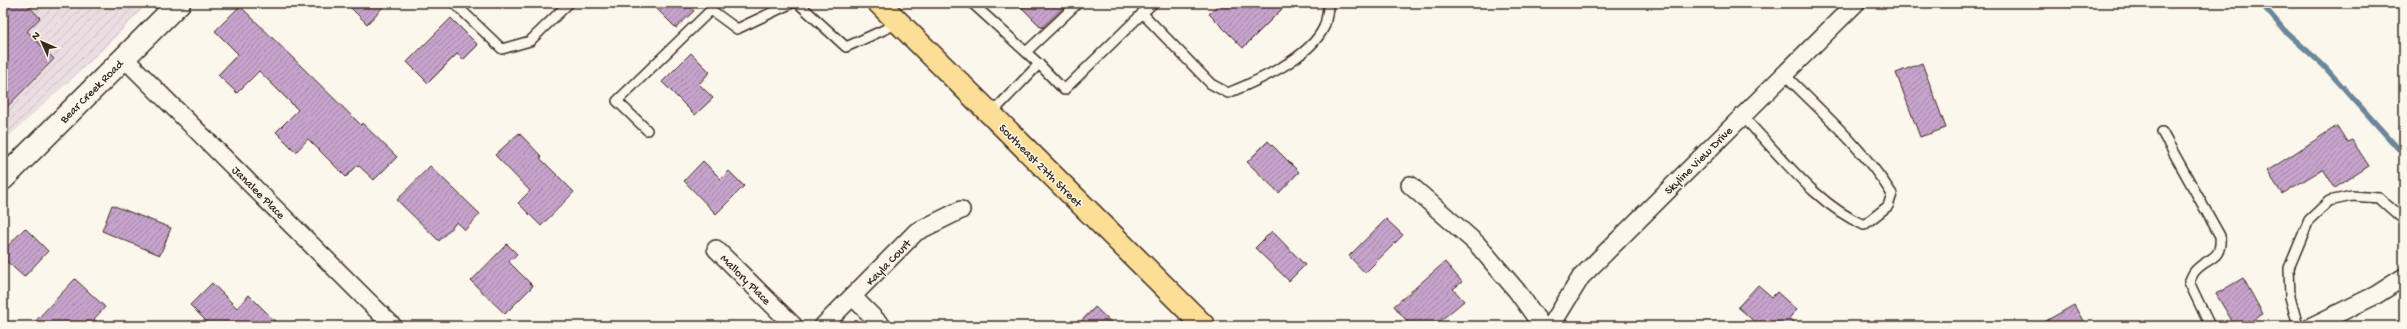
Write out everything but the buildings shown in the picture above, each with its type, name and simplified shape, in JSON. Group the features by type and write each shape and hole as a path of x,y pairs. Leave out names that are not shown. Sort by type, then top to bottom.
{"main road":[{"name":"Southeast 27th Street","path":"879,3 1198,324"}],"street":[{"name":"Bear Creek Road","path":"3,179 179,3"},
{"name":"Skyline View Drive","path":"1551,326 1581,277 1856,3"},
{"name":"Janalee Place","path":"124,58 393,326"},
{"path":"1410,185 1477,244 1517,291 1542,326"},
{"name":"Kayla Court","path":"823,326 916,232 961,210"},
{"name":"Mallory Place","path":"716,249 794,326"},
{"path":"2312,326 2376,295 2404,277"},
{"path":"853,297 882,326"}],"lane":[{"path":"454,3 502,49 530,41 569,3"},
{"path":"647,130 616,101 711,10 737,30 792,3"},
{"path":"798,3 846,47 899,23"},
{"path":"972,3 1039,64 1064,90 1153,3"},
{"path":"1026,52 1078,3"},
{"path":"1142,13 1211,84 1228,93 1257,81 1302,54 1324,28 1329,3"},
{"path":"990,115 1039,64"},
{"path":"1742,116 1807,184 1846,217 1864,225 1888,206 1892,194 1883,179 1854,144 1784,74"},
{"path":"2162,132 2220,236 2221,248 2214,258 2195,271 2189,282 2210,326"},
{"path":"2298,326 2290,297 2290,268 2309,220 2329,201 2352,196 2379,198 2404,220"}],"shaded area":[{"path":"3,3 148,3 105,48 3,142"}],"waterway":[{"path":"2261,3 2285,31 2323,65 2404,155"}]}
